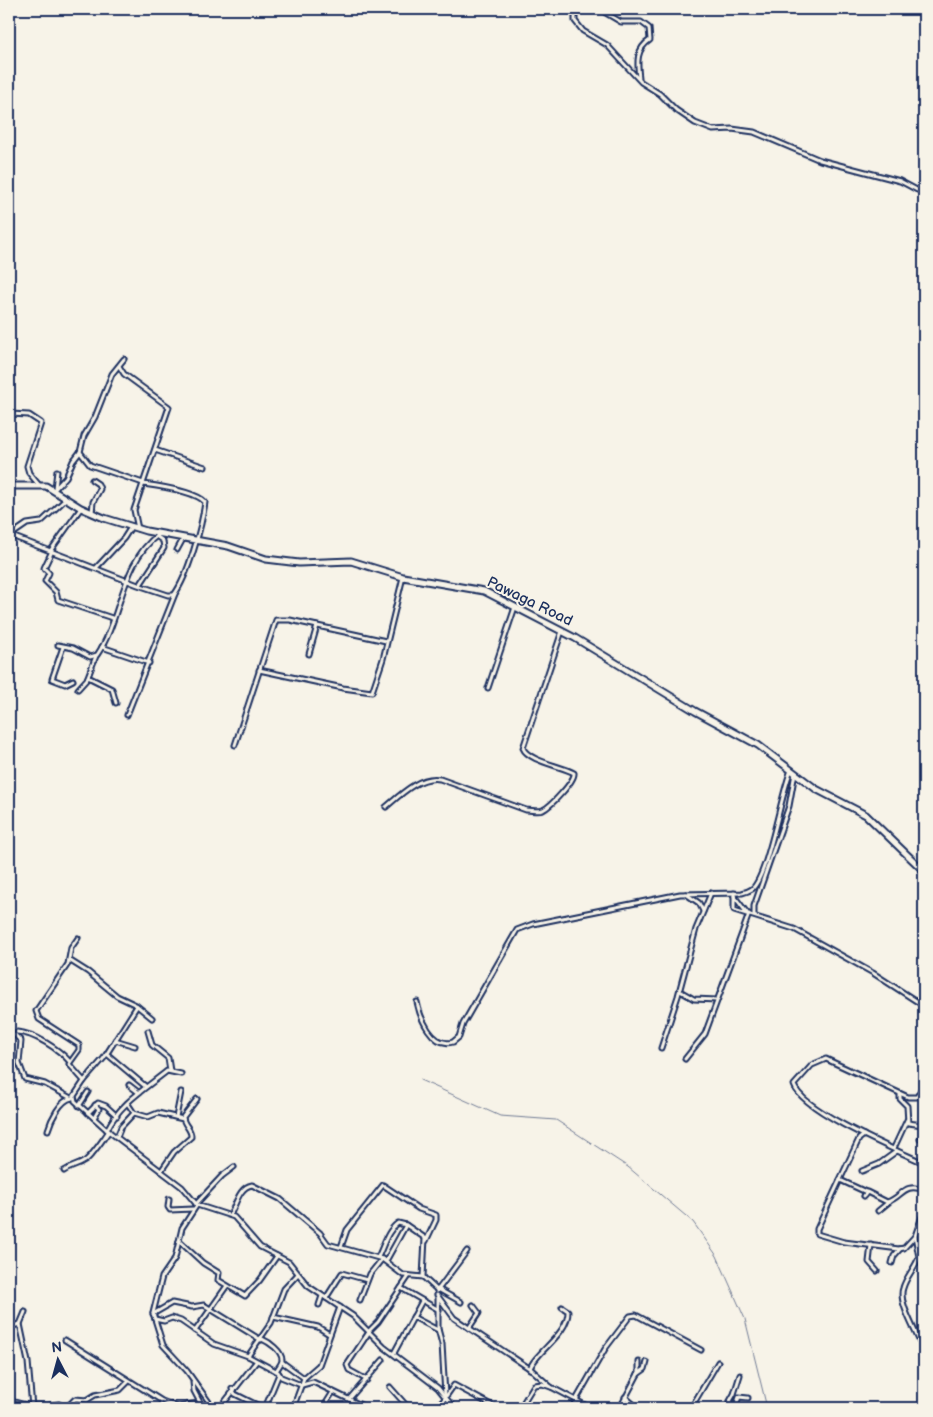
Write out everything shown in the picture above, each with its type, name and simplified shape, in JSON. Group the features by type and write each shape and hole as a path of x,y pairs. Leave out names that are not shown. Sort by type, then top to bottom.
{"main road":[{"name":"Pawaga Road","path":"9,486 39,484 55,489 92,514 131,527 158,535 216,544 266,559 290,562 351,561 403,577 478,589 562,631 694,711 758,745 816,789 866,815 924,871"}],"street":[{"path":"575,9 576,24 591,36 607,45 639,79 664,97 685,118 709,130 732,129 754,132 828,163 850,166 876,176 900,181 917,190 923,188 924,184"},
{"path":"599,9 621,22 641,22 649,28 650,40 641,46 639,51 639,79"},
{"path":"55,489 66,477 73,460 80,452 84,436 95,417 109,381 124,359"},
{"path":"120,366 124,374 169,407 134,514 138,529"},
{"path":"9,419 9,412 29,415 41,424 27,466 29,473 39,484"},
{"path":"155,450 205,467"},
{"path":"80,452 93,466 143,484 168,488 204,501 204,517 195,541 194,550 175,594 150,663 127,715"},
{"path":"55,489 57,471"},
{"path":"92,480 98,484 100,489 93,502 92,514"},
{"path":"9,535 27,524 41,522 67,498"},
{"path":"81,508 52,550 44,568 49,573 44,581 56,592 57,599 112,618"},
{"path":"96,568 124,538 131,527"},
{"path":"9,535 168,595 175,594"},
{"path":"78,689 88,677 96,656 102,647 126,580 137,560 158,535 163,541 164,548 140,585"},
{"path":"177,550 183,539"},
{"path":"260,670 370,692 374,689 403,577"},
{"path":"488,688 515,607"},
{"path":"235,745 276,620 290,620 386,641"},
{"path":"309,654 317,626"},
{"path":"386,807 412,787 432,778 533,811 544,809 561,794 573,779 574,773 533,757 525,752 523,748 562,631"},
{"path":"58,645 73,648 90,657 96,656"},
{"path":"63,647 52,679 63,684 73,680"},
{"path":"102,647 150,663"},
{"path":"88,677 112,689 116,703"},
{"path":"417,1002 422,1018 429,1030 444,1042 453,1042 458,1037 463,1024 517,930 539,922 686,893 734,894 750,890 758,882 793,771"},
{"path":"754,915 754,906 789,806 796,778 793,771"},
{"path":"686,893 699,903 703,911"},
{"path":"661,1048 703,911 707,906 711,893"},
{"path":"734,894 748,914"},
{"path":"734,894 734,910 794,929 814,939 924,1006"},
{"path":"685,1059 704,1034 748,914"},
{"path":"70,1062 79,1050 78,1046 36,1014 37,1008 68,964 71,948 78,938"},
{"path":"69,960 117,996 137,1006 152,1018"},
{"path":"679,991 694,999 717,1000"},
{"path":"48,1130 64,1102 72,1098 107,1054 137,1006"},
{"path":"148,1031 152,1045 168,1058 170,1071"},
{"path":"84,1081 71,1068 70,1062 54,1048 27,1034 16,1034 21,1041 20,1066 25,1079 45,1084 72,1098 108,1131 182,1187 197,1204 230,1215 238,1220 260,1247 289,1262 308,1286 340,1307 445,1396 454,1408"},
{"path":"115,1040 135,1046"},
{"path":"107,1054 145,1086"},
{"path":"924,1084 915,1098 900,1094 826,1059 818,1060 795,1082 796,1089 816,1107 864,1135 924,1163"},
{"path":"64,1171 70,1166 77,1166 87,1159 117,1116 145,1086 170,1071 181,1074"},
{"path":"129,1085 138,1092"},
{"path":"79,1106 88,1092"},
{"path":"176,1117 181,1092"},
{"path":"862,1170 879,1164 896,1150 907,1120 907,1106 900,1099 900,1094"},
{"path":"183,1119 187,1109 197,1099"},
{"path":"88,1114 98,1103 103,1104 117,1116"},
{"path":"128,1104 134,1113 148,1117 158,1113 183,1119 190,1131 191,1137 174,1152 161,1171"},
{"path":"94,1118 99,1109 95,1105"},
{"path":"117,1137 118,1131 134,1113"},
{"path":"907,1120 909,1124 923,1125"},
{"path":"864,1135 859,1139 817,1229 818,1234 826,1239 901,1249"},
{"path":"66,1340 158,1399 178,1407 192,1403 202,1404 209,1408 209,1402 163,1345 154,1316 154,1300 164,1272 175,1258 183,1225 193,1209 222,1176 234,1168"},
{"path":"840,1180 890,1202"},
{"path":"230,1215 240,1193 247,1186 252,1185 280,1199 320,1233 328,1244 382,1259 399,1273 423,1277 437,1290 461,1302"},
{"path":"341,1247 347,1230 383,1185 419,1209 436,1215 436,1220 426,1240 423,1277"},
{"path":"878,1211 907,1188 915,1187 924,1190"},
{"path":"864,1196 867,1192"},
{"path":"169,1199 168,1207 170,1210 193,1209"},
{"path":"892,1263 894,1256 915,1236 924,1211"},
{"path":"382,1259 386,1237 398,1223 406,1225 426,1240"},
{"path":"360,1300 371,1271 406,1225"},
{"path":"915,1236 919,1257 905,1281 901,1300 919,1336 924,1353"},
{"path":"179,1241 203,1263 218,1272 220,1275 218,1280 226,1287 246,1296 277,1256"},
{"path":"871,1246 869,1262 878,1270"},
{"path":"445,1396 442,1344 438,1330 437,1290 467,1251"},
{"path":"326,1298 342,1273 368,1280"},
{"path":"248,1356 262,1339 274,1317 284,1289 298,1274"},
{"path":"367,1380 349,1370 347,1365 410,1275"},
{"path":"195,1331 226,1287"},
{"path":"401,1288 439,1310"},
{"path":"319,1305 322,1296"},
{"path":"437,1296 452,1317 530,1369 552,1387 591,1408"},
{"path":"394,1353 422,1301"},
{"path":"154,1316 172,1303 192,1307 204,1305 273,1346 282,1357 282,1362 264,1408 235,1394 232,1389"},
{"path":"469,1328 479,1312 473,1305"},
{"path":"293,1408 304,1378 319,1365 340,1307"},
{"path":"530,1369 534,1359 558,1335 569,1313 562,1307"},
{"path":"25,1312 20,1324 28,1362 30,1407"},
{"path":"573,1408 605,1349 630,1316 636,1315 701,1350"},
{"path":"154,1316 162,1321 170,1318 180,1320 214,1344 248,1356 278,1372 281,1377 301,1386 311,1382 367,1408"},
{"path":"274,1317 318,1327 329,1334"},
{"path":"413,1317 438,1330"},
{"path":"9,1327 20,1324"},
{"path":"350,1399 383,1360"},
{"path":"220,1408 232,1389 247,1376 256,1361"},
{"path":"282,1362 304,1378"},
{"path":"620,1408 638,1374 639,1362"},
{"path":"638,1374 645,1370 648,1362"},
{"path":"691,1408 718,1362"},
{"path":"726,1408 734,1394 740,1376"},
{"path":"9,1400 30,1407 59,1404 65,1408 75,1399 87,1400 96,1395 120,1390 129,1381"},
{"path":"193,1381 194,1390 203,1408"},
{"path":"520,1408 534,1385 542,1384 552,1387"},
{"path":"438,1408 454,1385 497,1408"},
{"path":"390,1386 406,1405 417,1407 440,1403"},
{"path":"323,1408 333,1392"},
{"path":"625,1397 638,1408"},
{"path":"735,1408 739,1397 748,1398"}],"waterway":[{"path":"420,1080 500,1116 556,1120 628,1167 693,1222 717,1256 745,1319 767,1408"}]}
